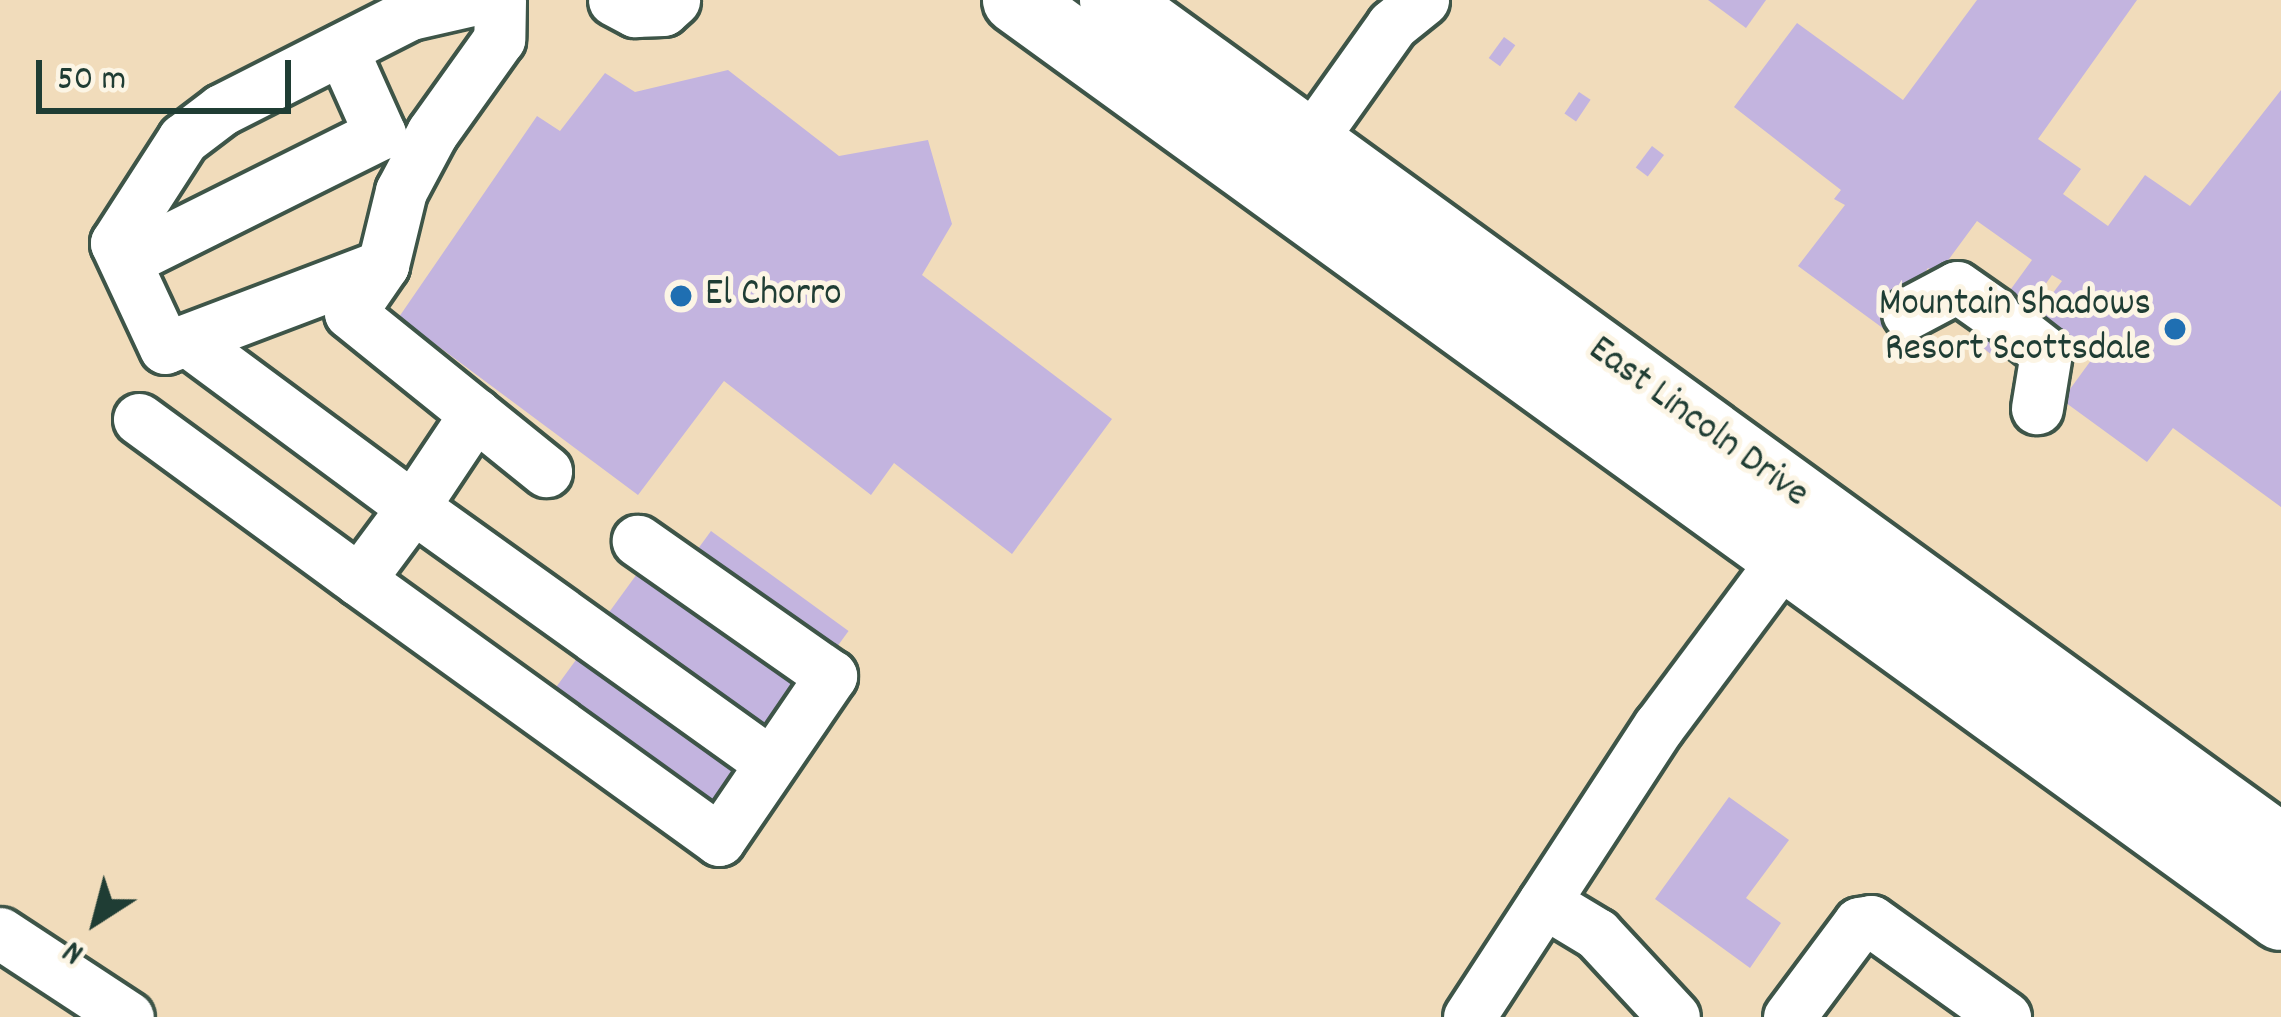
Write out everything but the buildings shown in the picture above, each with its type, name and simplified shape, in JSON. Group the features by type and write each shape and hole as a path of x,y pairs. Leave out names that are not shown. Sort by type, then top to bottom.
{"main road":[{"name":"East Lincoln Drive","path":"1016,0 1292,166 1966,620 2281,848"},
{"name":"East Lincoln Drive","path":"1113,0 1292,166 1717,503 2281,917"},
{"path":"1717,503 1765,507 1915,612 1966,620"}],"street":[{"path":"383,266 165,348 116,242 183,139 221,110 410,14 472,0"},
{"path":"124,261 399,147 499,39 500,0"},
{"path":"614,0 635,11 663,10 674,0"},
{"path":"1292,166 1392,25 1423,0"},
{"path":"342,49 399,147 401,190 383,266 350,314 546,471"},
{"path":"1908,313 1957,287 2004,321 2046,352 2038,408"},
{"path":"187,340 769,762"},
{"path":"358,580 475,414"},
{"path":"140,419 718,840 831,676 638,541"},
{"name":"East Lincoln Drive","path":"1469,1017 1723,639 1787,554"},
{"path":"1544,902 1674,1017"},
{"path":"1789,1017 1859,923 1871,921 2005,1017"},
{"path":"0,933 128,1017"}],"place":[{"name":"El Chorro","path":"681,296"},
{"name":"Mountain Shadows Resort Scottsdale","path":"2175,329"}]}
